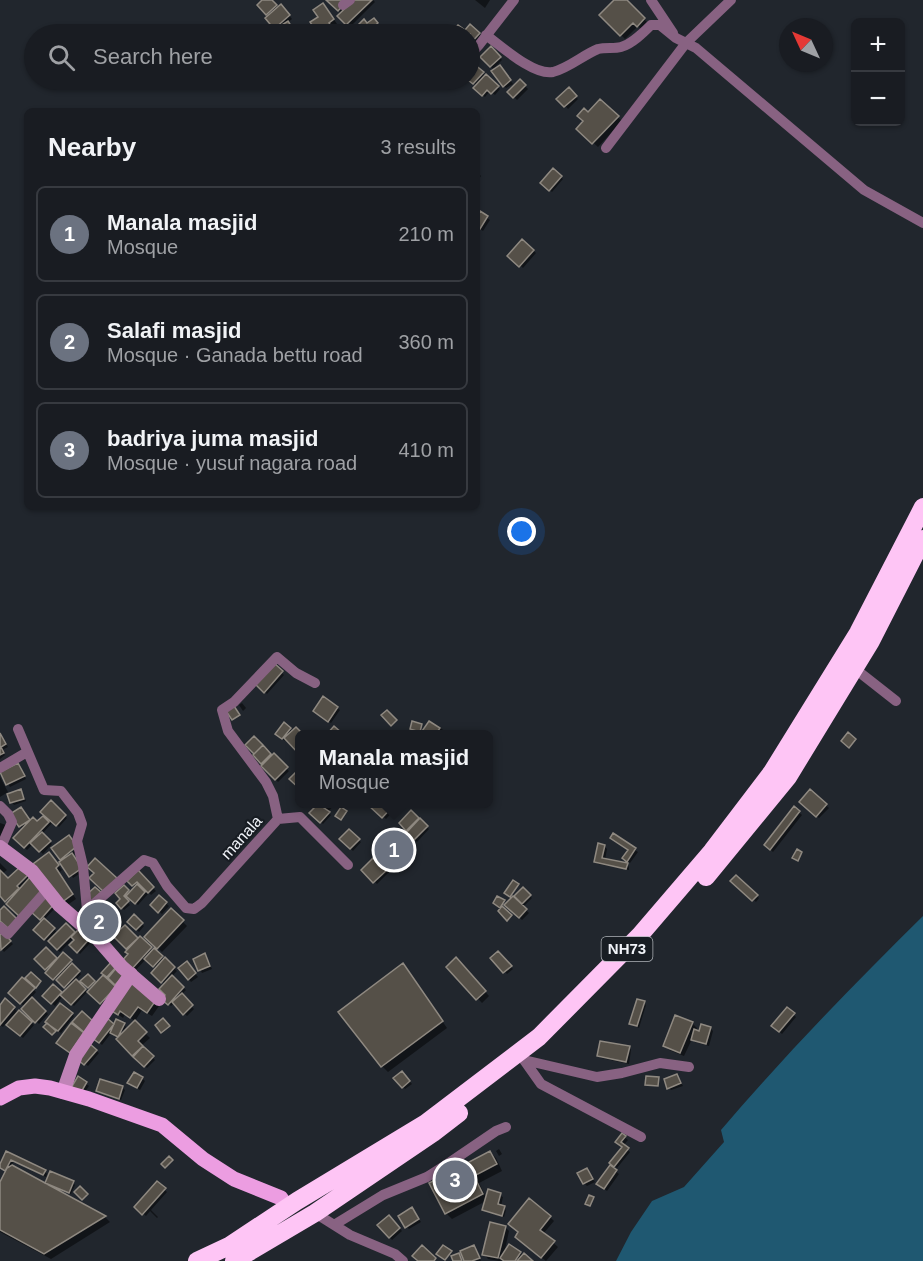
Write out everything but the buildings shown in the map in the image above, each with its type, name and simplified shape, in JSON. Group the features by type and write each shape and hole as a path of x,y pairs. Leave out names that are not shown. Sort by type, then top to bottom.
{"highway":[{"name":"NH73","path":"197,1261 229,1246 426,1123 532,1042 640,935 712,851 772,772 858,633 923,507"},
{"name":"NH73","path":"234,1261 315,1213 434,1133 548,1041 650,941 722,859 788,777 871,641 923,539"}],"main road":[{"path":"1,847 32,871 59,905 82,916 102,943 159,999"},
{"path":"63,1092 76,1055 131,974"},
{"path":"0,1098 19,1088 35,1086 63,1092 162,1125 202,1159 234,1179 281,1198 287,1208"}],"street":[{"path":"480,43 514,0"},
{"path":"651,0 681,41"},
{"path":"606,148 681,41 731,0"},
{"path":"486,36 533,69 551,72 564,68 586,54 605,47 622,47 640,36 651,25 660,26 681,41 696,48 864,190 923,223"},
{"name":"manala","path":"82,916 144,860 153,863 186,908 194,909 202,903 278,819 273,796 266,782 228,731 222,710 234,702 277,657 296,673 315,683"},
{"path":"854,668 896,700"},
{"path":"18,729 44,790 61,791 78,813 82,824 77,841 82,858 82,916"},
{"path":"0,768 27,752"},
{"path":"0,806 12,822 1,847"},
{"path":"278,819 300,817 348,865"},
{"path":"0,927 8,934 47,890"},
{"path":"524,1060 597,1077 660,1063 689,1067"},
{"path":"524,1060 541,1084 642,1137"},
{"path":"334,1225 382,1195 436,1171 488,1136 507,1127"},
{"path":"315,1213 350,1235 395,1254 403,1261"}],"water":[{"path":"923,916 923,1261 616,1261 631,1232 652,1201 684,1187 724,1142 721,1130 745,1102 820,1021"}],"place":[{"name":"Manala masjid","path":"394,850"},
{"name":"Salafi masjid","path":"99,922"},
{"name":"badriya juma masjid","path":"455,1180"}]}
